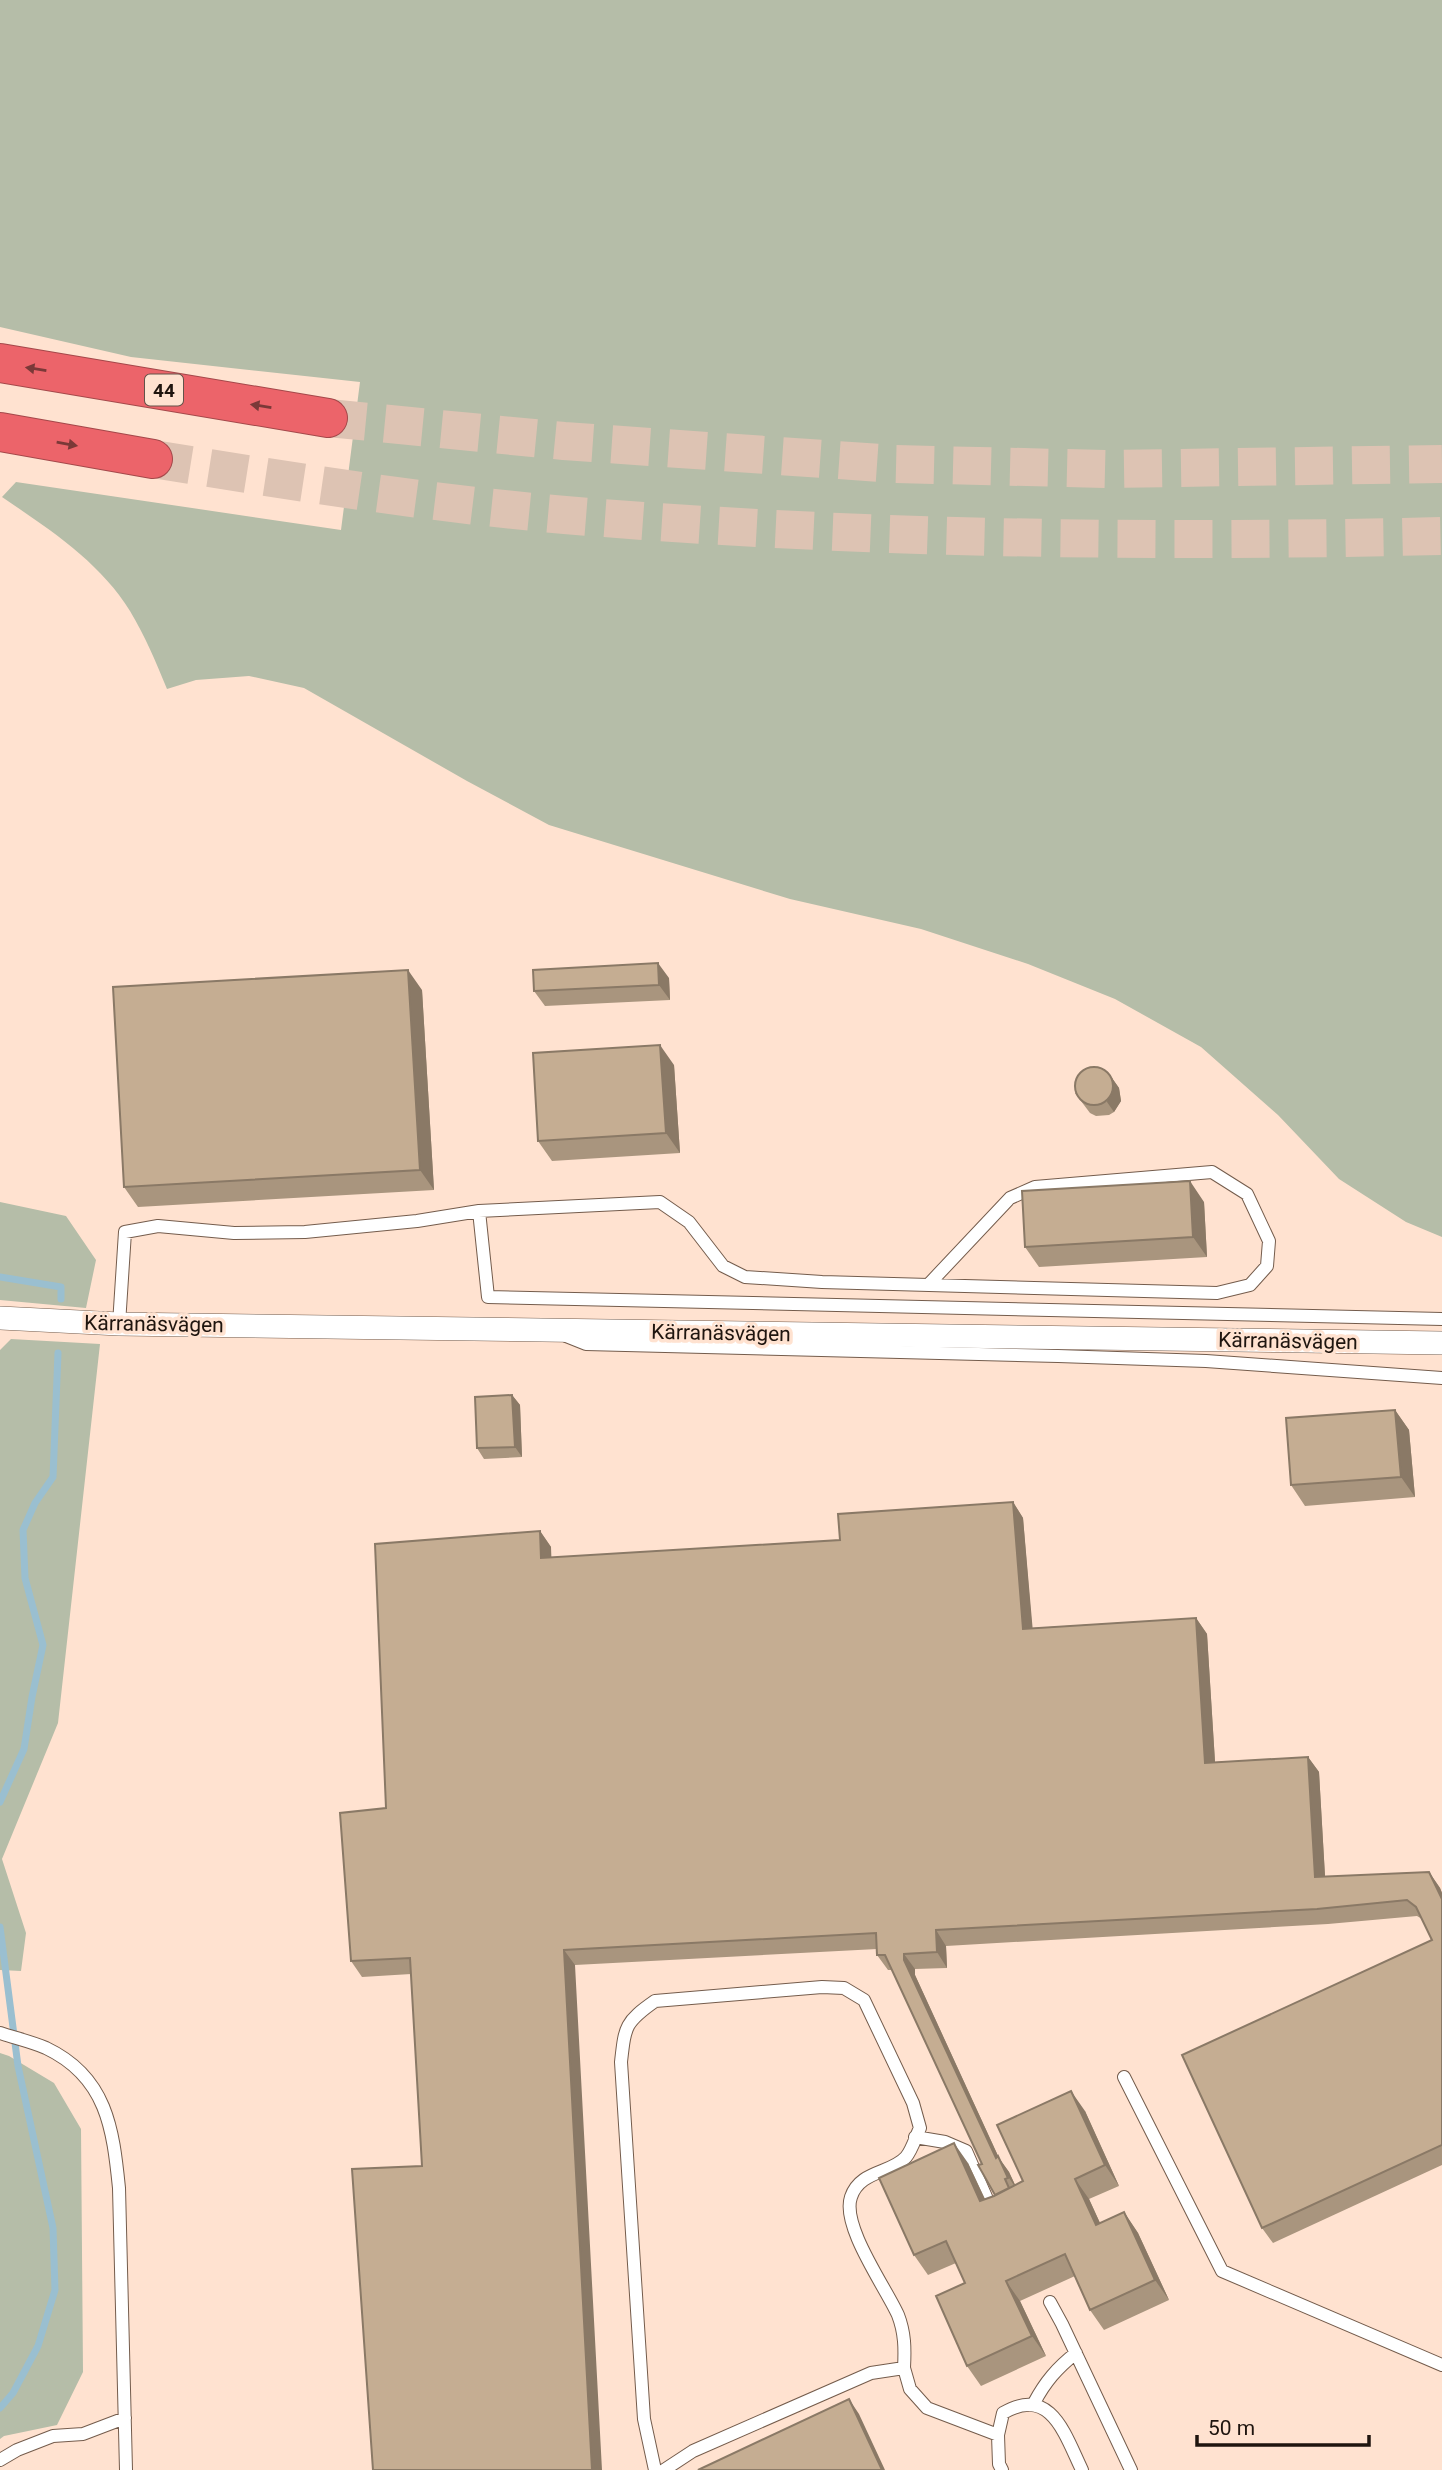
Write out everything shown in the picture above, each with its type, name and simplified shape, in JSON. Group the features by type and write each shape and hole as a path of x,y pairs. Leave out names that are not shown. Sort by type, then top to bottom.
{"highway":[{"name":"44","path":"0,363 328,418"},
{"path":"0,432 153,459"}],"street":[{"name":"Kärranäsvägen","path":"0,1318 119,1324 1442,1343"}],"lane":[{"path":"119,1324 125,1232 158,1226 234,1233 305,1232 417,1221 479,1211 660,1202 689,1222 723,1266 745,1277 929,1284 1217,1293 1250,1285 1267,1266 1269,1241 1247,1194 1212,1172 1035,1187 1010,1198 929,1284"},
{"path":"479,1211 488,1297 1442,1319"},
{"path":"555,1331 586,1344 1098,1357 1442,1378"},
{"path":"655,2470 643,2418 621,2062 625,2030 635,2015 655,2001 822,1987 844,1988 864,2000 912,2103 920,2128 906,2157 859,2183 851,2198 849,2214 876,2277 898,2316 905,2339 904,2368 911,2389 927,2408 998,2435"},
{"path":"0,2033 47,2049 72,2066 93,2084 107,2115 115,2150 119,2188 126,2470"},
{"path":"1124,2077 1222,2271 1442,2365"},
{"path":"915,2137 945,2142 966,2151 990,2206"},
{"path":"1050,2302 1131,2470"},
{"path":"1034,2403 1044,2383 1076,2353"},
{"path":"664,2470 693,2451 871,2373 904,2368"},
{"path":"1002,2470 999,2464 998,2435 1003,2413 1017,2405 1034,2403 1048,2411 1060,2424 1082,2470"},
{"path":"0,2460 17,2450 54,2436 83,2434 125,2418"}],"green space":[{"path":"0,0 1442,0 1442,1237 1406,1222 1339,1179 1278,1115 1201,1047 1115,999 1028,964 921,929 790,899 549,825 304,688 249,676 196,680 167,689 150,649 118,593 89,562 38,521 2,497 16,482 341,530 360,382 131,357 0,327"},
{"path":"0,1202 66,1216 96,1260 86,1308 0,1300"},
{"path":"11,1339 100,1344 58,1723 2,1859 26,1933 21,1971 0,1970 0,1350"},
{"path":"0,2053 54,2083 81,2129 83,2372 57,2425 0,2439"}],"building":[{"path":"658,963 659,985 534,991 533,970"},
{"path":"408,970 420,1170 124,1187 113,987"},
{"path":"660,1045 666,1133 538,1141 533,1053"},
{"path":"1094,1067 1108,1072 1113,1086 1108,1100 1094,1105 1080,1100 1075,1086 1080,1072"},
{"path":"1190,1181 1193,1237 1025,1247 1022,1191"},
{"path":"512,1395 515,1447 477,1448 475,1397"},
{"path":"1395,1410 1401,1477 1291,1485 1286,1418"},
{"path":"1013,1502 1023,1629 1196,1618 1205,1763 1308,1757 1315,1877 1429,1872 1442,1899 1442,2145 1262,2228 1182,2055 1432,1940 1416,1907 1407,1900 1317,1909 936,1930 937,1952 904,1954 904,1960 996,2158 998,2156 1008,2178 1005,2179 1009,2188 995,2195 978,2165 982,2164 885,1955 877,1955 876,1933 564,1950 592,2470 373,2470 352,2169 422,2166 410,1958 351,1961 340,1813 386,1808 375,1544 540,1531 541,1558 840,1540 838,1514"},
{"path":"1071,2091 1105,2165 1075,2179 1096,2225 1124,2212 1155,2280 1090,2310 1065,2254 1006,2281 1032,2336 967,2366 936,2296 965,2283 946,2241 914,2255 879,2178 954,2143 980,2201 994,2196 1023,2181 997,2125"},
{"path":"849,2399 882,2470 698,2470"}],"waterway":[{"path":"0,1277 61,1287 61,1299"},
{"path":"0,1802 24,1749 43,1645 25,1578 23,1530 35,1503 53,1477 58,1353"},
{"path":"0,1927 18,2066 53,2228 55,2290 38,2346 13,2393 0,2408"}],"tunnel":[{"path":"328,418 564,441 895,464 1106,469 1442,464"},
{"path":"153,459 410,498 565,515 675,523 894,534 1113,539 1442,536"}]}
